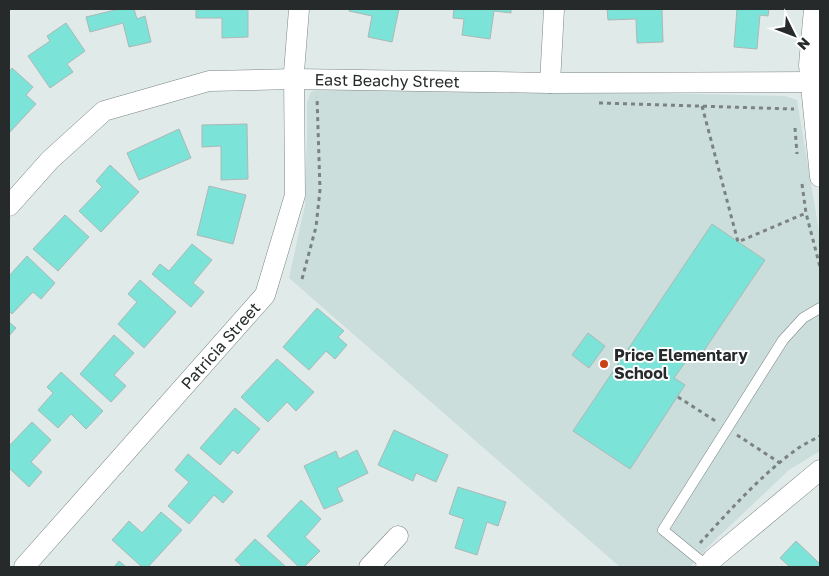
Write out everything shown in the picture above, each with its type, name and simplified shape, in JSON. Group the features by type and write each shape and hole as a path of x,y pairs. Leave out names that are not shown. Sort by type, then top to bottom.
{"street":[{"name":"Patricia Street","path":"24,567 265,295 295,195 294,79 299,9"},
{"path":"550,83 554,9"},
{"path":"811,177 811,82 809,65 814,9"},
{"name":"East Beachy Street","path":"9,206 50,160 104,111 209,81 294,79 550,83 811,82"},
{"path":"707,567 820,470"},
{"path":"369,567 398,536"}],"lane":[{"path":"707,567 663,530 783,340 803,318 820,308"}],"path":[{"path":"302,279 316,227 320,190 318,97"},
{"path":"594,103 794,108 794,116"},
{"path":"702,106 738,242 806,213"},
{"path":"795,124 798,159"},
{"path":"811,177 806,213 820,267"},
{"path":"691,553 730,509 763,478 797,449 820,436"}],"shaded area":[{"name":"Price Elementary School","path":"325,85 785,96 797,100 820,237 820,451 789,470 713,542 690,567 620,567 289,278 305,205 307,102 311,92"}],"building":[{"path":"119,9 134,9 137,19 145,16 151,42 129,47 123,23 90,32 86,17"},
{"path":"196,9 248,9 248,37 222,38 222,18 196,18"},
{"path":"350,9 399,9 392,42 368,37 372,16 349,11"},
{"path":"454,9 511,9 511,13 494,11 490,39 462,35 464,19 453,18"},
{"path":"607,9 662,9 663,42 637,43 636,19 608,20"},
{"path":"737,9 769,9 768,16 760,15 757,49 734,47"},
{"path":"66,23 85,51 67,64 73,72 50,88 28,56 50,41 47,36"},
{"path":"12,68 33,87 26,95 36,104 10,132 9,72"},
{"path":"247,124 248,179 221,180 221,146 202,147 202,125"},
{"path":"179,129 191,158 139,180 127,153"},
{"path":"110,165 139,192 101,232 79,211 102,187 96,181"},
{"path":"209,186 246,195 233,244 197,235"},
{"path":"65,215 89,237 58,271 33,249"},
{"path":"712,224 765,260 699,358 692,353 674,378 685,385 630,469 573,431"},
{"path":"192,244 212,260 193,283 204,292 191,307 152,274 160,264 169,271"},
{"path":"27,256 55,283 41,299 33,292 12,314 9,311 9,276"},
{"path":"140,280 176,312 144,348 118,324 137,302 128,294"},
{"path":"317,308 344,331 338,337 347,345 335,359 326,351 309,370 283,347"},
{"path":"9,322 16,328 9,336"},
{"path":"588,333 605,346 589,368 572,355"},
{"path":"114,335 134,353 114,375 126,386 111,402 80,374"},
{"path":"277,359 314,392 296,411 287,402 268,422 241,397"},
{"path":"61,372 103,411 86,429 71,414 58,428 38,410 53,393 47,387"},
{"path":"235,408 260,429 238,454 233,450 220,465 200,448"},
{"path":"32,422 51,440 31,462 42,472 29,487 9,468 9,446"},
{"path":"394,430 448,455 436,482 416,473 413,481 378,465"},
{"path":"357,450 368,473 337,488 343,501 324,509 304,466 336,451 339,459"},
{"path":"188,454 233,492 223,503 214,495 189,524 168,506 189,482 175,470"},
{"path":"458,487 506,502 498,526 487,522 477,555 455,548 464,519 449,514"},
{"path":"301,500 321,519 305,537 320,551 304,567 299,567 267,536"},
{"path":"161,512 182,530 148,567 142,567 112,540 129,521 142,533"},
{"path":"255,539 286,567 243,567 235,560"},
{"path":"796,541 820,564 820,567 790,567 780,558"},
{"path":"119,561 126,567 114,567"}],"place":[{"name":"Price Elementary School","path":"604,364"}]}
